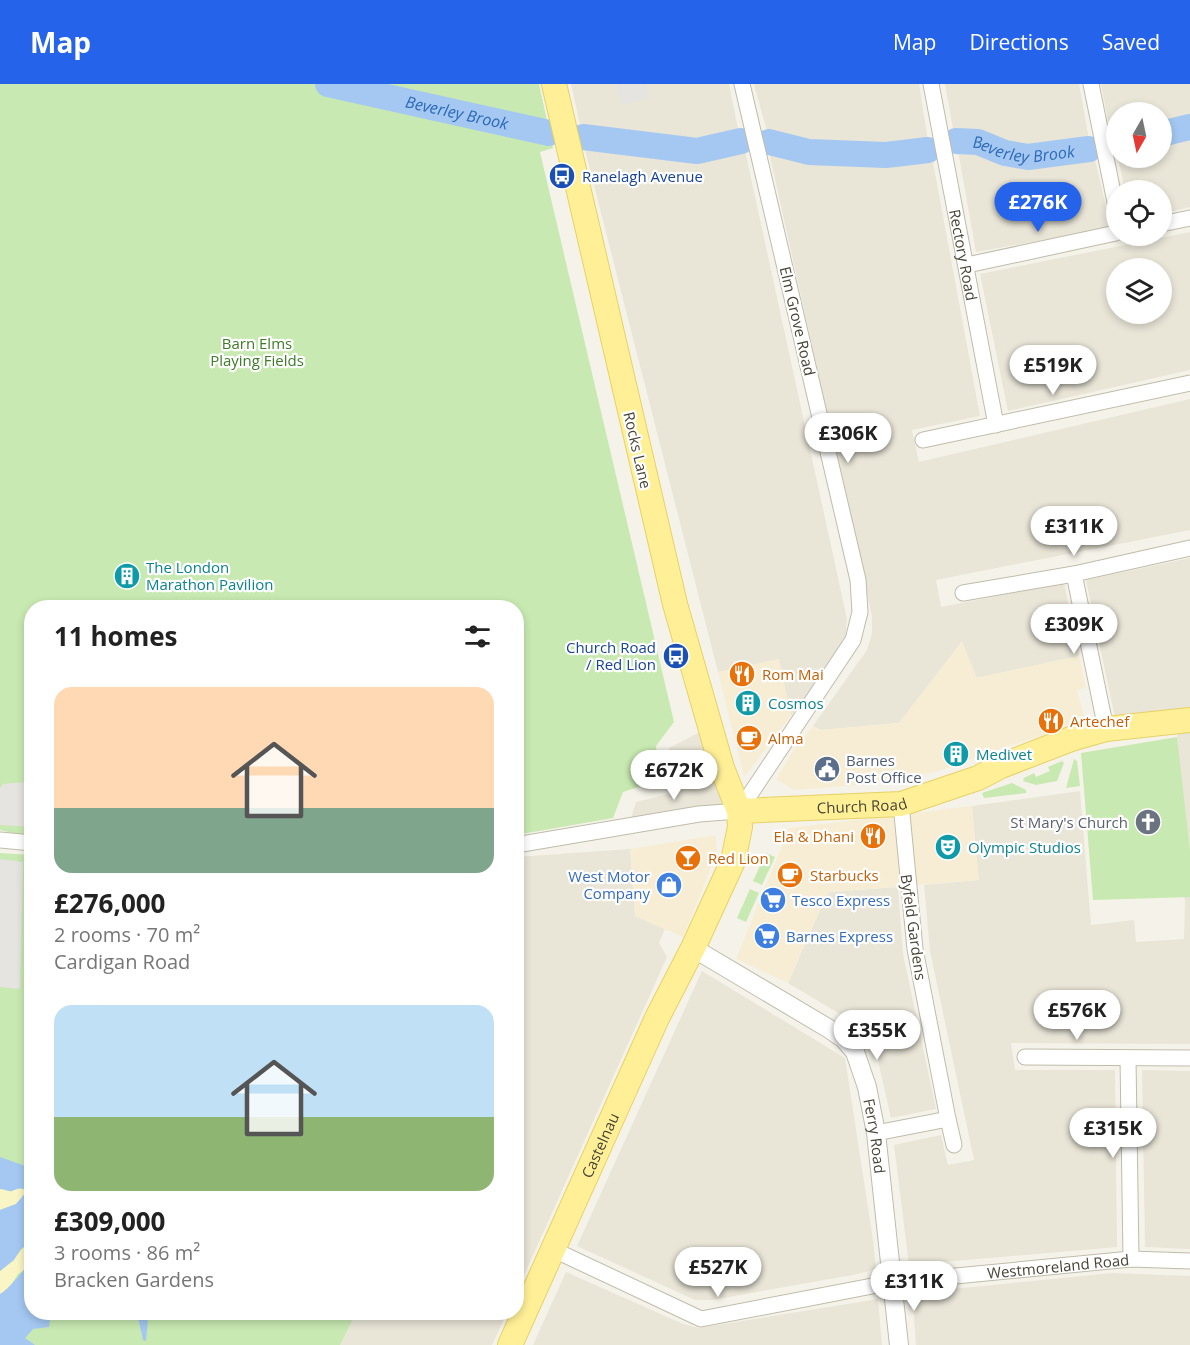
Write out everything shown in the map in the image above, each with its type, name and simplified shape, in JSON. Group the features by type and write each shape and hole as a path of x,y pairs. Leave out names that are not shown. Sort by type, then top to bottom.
{"main road":[{"name":"Rocks Lane","path":"554,84 675,604 722,768 739,811"},
{"name":"Church Road","path":"739,811 901,804 978,778 1000,766 1062,742 1107,729 1190,720"},
{"path":"693,948 733,861 739,837 739,811"},
{"name":"Castelnau","path":"524,1313 662,1009 693,948"},
{"name":"Castelnau","path":"510,1345 521,1320"}],"street":[{"name":"Elm Grove Road","path":"739,811 853,640 860,612 858,580 742,84"},
{"name":"Rectory Road","path":"931,84 996,425"},
{"path":"1091,84 1111,180"},
{"path":"1172,222 1190,218"},
{"path":"967,265 1106,235"},
{"path":"922,440 1190,383"},
{"path":"963,593 1074,574 1190,548"},
{"path":"1074,574 1107,729"},
{"name":"Byfeld Gardens","path":"901,804 915,949 954,1144"},
{"path":"524,844 699,814 739,811"},
{"path":"0,840 24,842"},
{"name":"Ferry Road","path":"693,948 844,1039 855,1052 867,1087 876,1133 899,1345"},
{"path":"1025,1057 1190,1058"},
{"path":"1128,1058 1131,1259"},
{"path":"876,1133 948,1119"},
{"name":"Westmoreland Road","path":"552,1249 701,1318 893,1282 1131,1259 1190,1261"}],"shaded area":[{"path":"571,84 729,84 739,134 701,145 581,129"},
{"path":"617,84 646,84 649,98 622,105"},
{"path":"754,84 919,84 929,147 904,150 834,151 769,139"},
{"path":"945,84 1079,84 1090,145 1028,151 954,135"},
{"path":"1101,84 1190,84 1190,121 1172,125 1172,102 1106,102 1106,110"},
{"path":"1190,132 1190,207 1172,211 1172,180 1123,180 1120,168 1172,168 1172,136"},
{"path":"583,142 696,156 744,146 847,619 845,640 840,651 791,716 779,659 718,672"},
{"path":"957,145 978,146 1015,160 1053,159 1093,151 1106,207 1106,229 976,252"},
{"path":"769,152 855,162 933,162 980,416 912,430 919,462 1190,399 1190,530 936,580 941,607 1064,583 1079,656 976,678 962,642 899,723 821,730 813,726 867,650 872,633 872,616"},
{"path":"1190,232 1190,370 1008,411 980,274 1120,246 1172,246 1172,236"},
{"path":"1190,558 1190,707 1115,718 1086,580"},
{"path":"962,641 977,678 1079,656 1086,688 1077,690 1086,723 1005,747 939,771 913,777 860,785 794,790 776,779 793,751 813,726 821,730 899,723"},
{"path":"779,659 791,716 744,777 718,672"},
{"path":"700,732 723,805 630,821 636,802 680,791 669,748"},
{"path":"1190,732 1190,1044 1011,1043 1015,1070 1115,1070 1117,1247 909,1265 894,1145 941,1135 948,1165 974,1160 930,951 924,885 978,880 972,806 1080,791 1091,925 1134,920 1136,942 1184,939 1185,901 1180,857 1181,807 1177,733"},
{"path":"24,782 24,827 0,825 0,788 3,784"},
{"path":"972,806 979,880 830,892 827,894 788,983 736,959 789,828"},
{"path":"716,835 717,853 683,937 635,916 630,849"},
{"path":"630,849 635,916 665,929 659,943 667,957 524,1275 524,856"},
{"path":"0,859 23,862 20,989 0,987"},
{"path":"898,887 903,954 936,1109 891,1118 876,1052 871,1041 855,1023 788,983 827,894"},
{"path":"702,971 845,1058 876,1269 712,1300 695,1300 577,1246"},
{"path":"1142,1070 1190,1071 1190,1249 1145,1247"},
{"path":"566,1272 683,1324 699,1328 878,1299 882,1345 533,1345"},
{"path":"1112,1273 1190,1276 1190,1345 916,1345 912,1293"},
{"path":"352,1320 504,1320 492,1345 340,1345"}],"green space":[{"name":"Barn Elms Playing Fields","path":"0,84 539,84 553,148 540,152 674,722 656,746 658,775 654,782 623,792 613,818 524,834 524,600 24,600 24,835 0,830"},
{"path":"1177,737 1190,851 1190,897 1093,900 1081,753"},
{"path":"1074,759 1077,761 1080,786 1066,788"},
{"path":"1062,761 1064,763 1057,781 1036,785 1023,781 1024,778 1034,773 1036,777 1050,771 1048,767"},
{"path":"1012,783 1026,790 1026,793 984,798 982,793"},
{"path":"0,853 24,855 24,1320 352,1320 340,1345 0,1345"},
{"path":"766,853 775,857 762,885 753,881"},
{"path":"750,889 759,893 746,922 737,918"}],"sand":[{"path":"17,1188 24,1190 24,1196 16,1204 0,1210 0,1189"},
{"path":"23,1248 24,1270 18,1274 7,1291 0,1294 0,1271"}],"water":[{"path":"0,1157 24,1166 24,1189 10,1191 0,1189"},
{"path":"24,1195 24,1247 14,1260 0,1271 0,1210 16,1204"},
{"path":"24,1269 24,1320 50,1320 49,1327 33,1329 25,1338 35,1345 0,1345 0,1294"},
{"path":"139,1320 148,1320 146,1341 143,1340"}],"waterway":[{"name":"Beverley Brook","path":"328,84 549,133"},
{"name":"Beverley Brook","path":"1172,131 1190,127"},
{"name":"Beverley Brook","path":"583,137 697,151 741,141"},
{"name":"Beverley Brook","path":"956,141 978,142 1005,153 1028,157 1089,149"},
{"name":"Beverley Brook","path":"769,142 809,152 886,155 928,150"}],"place":[{"name":"Ranelagh Avenue","path":"562,176"},
{"name":"The London Marathon Pavilion","path":"127,576"},
{"name":"Church Road / Red Lion","path":"676,656"},
{"name":"Rom Mai","path":"742,674"},
{"name":"Cosmos","path":"748,703"},
{"name":"Artechef","path":"1051,721"},
{"name":"Alma","path":"749,738"},
{"name":"Medivet","path":"956,754"},
{"name":"Barnes Post Office","path":"827,769"},
{"name":"St Mary's Church","path":"1148,822"},
{"name":"Ela & Dhani","path":"873,836"},
{"name":"Olympic Studios","path":"948,847"},
{"name":"Red Lion","path":"688,858"},
{"name":"Starbucks","path":"790,875"},
{"name":"West Motor Company","path":"669,885"},
{"name":"Tesco Express","path":"773,900"},
{"name":"Barnes Express","path":"767,936"}]}
